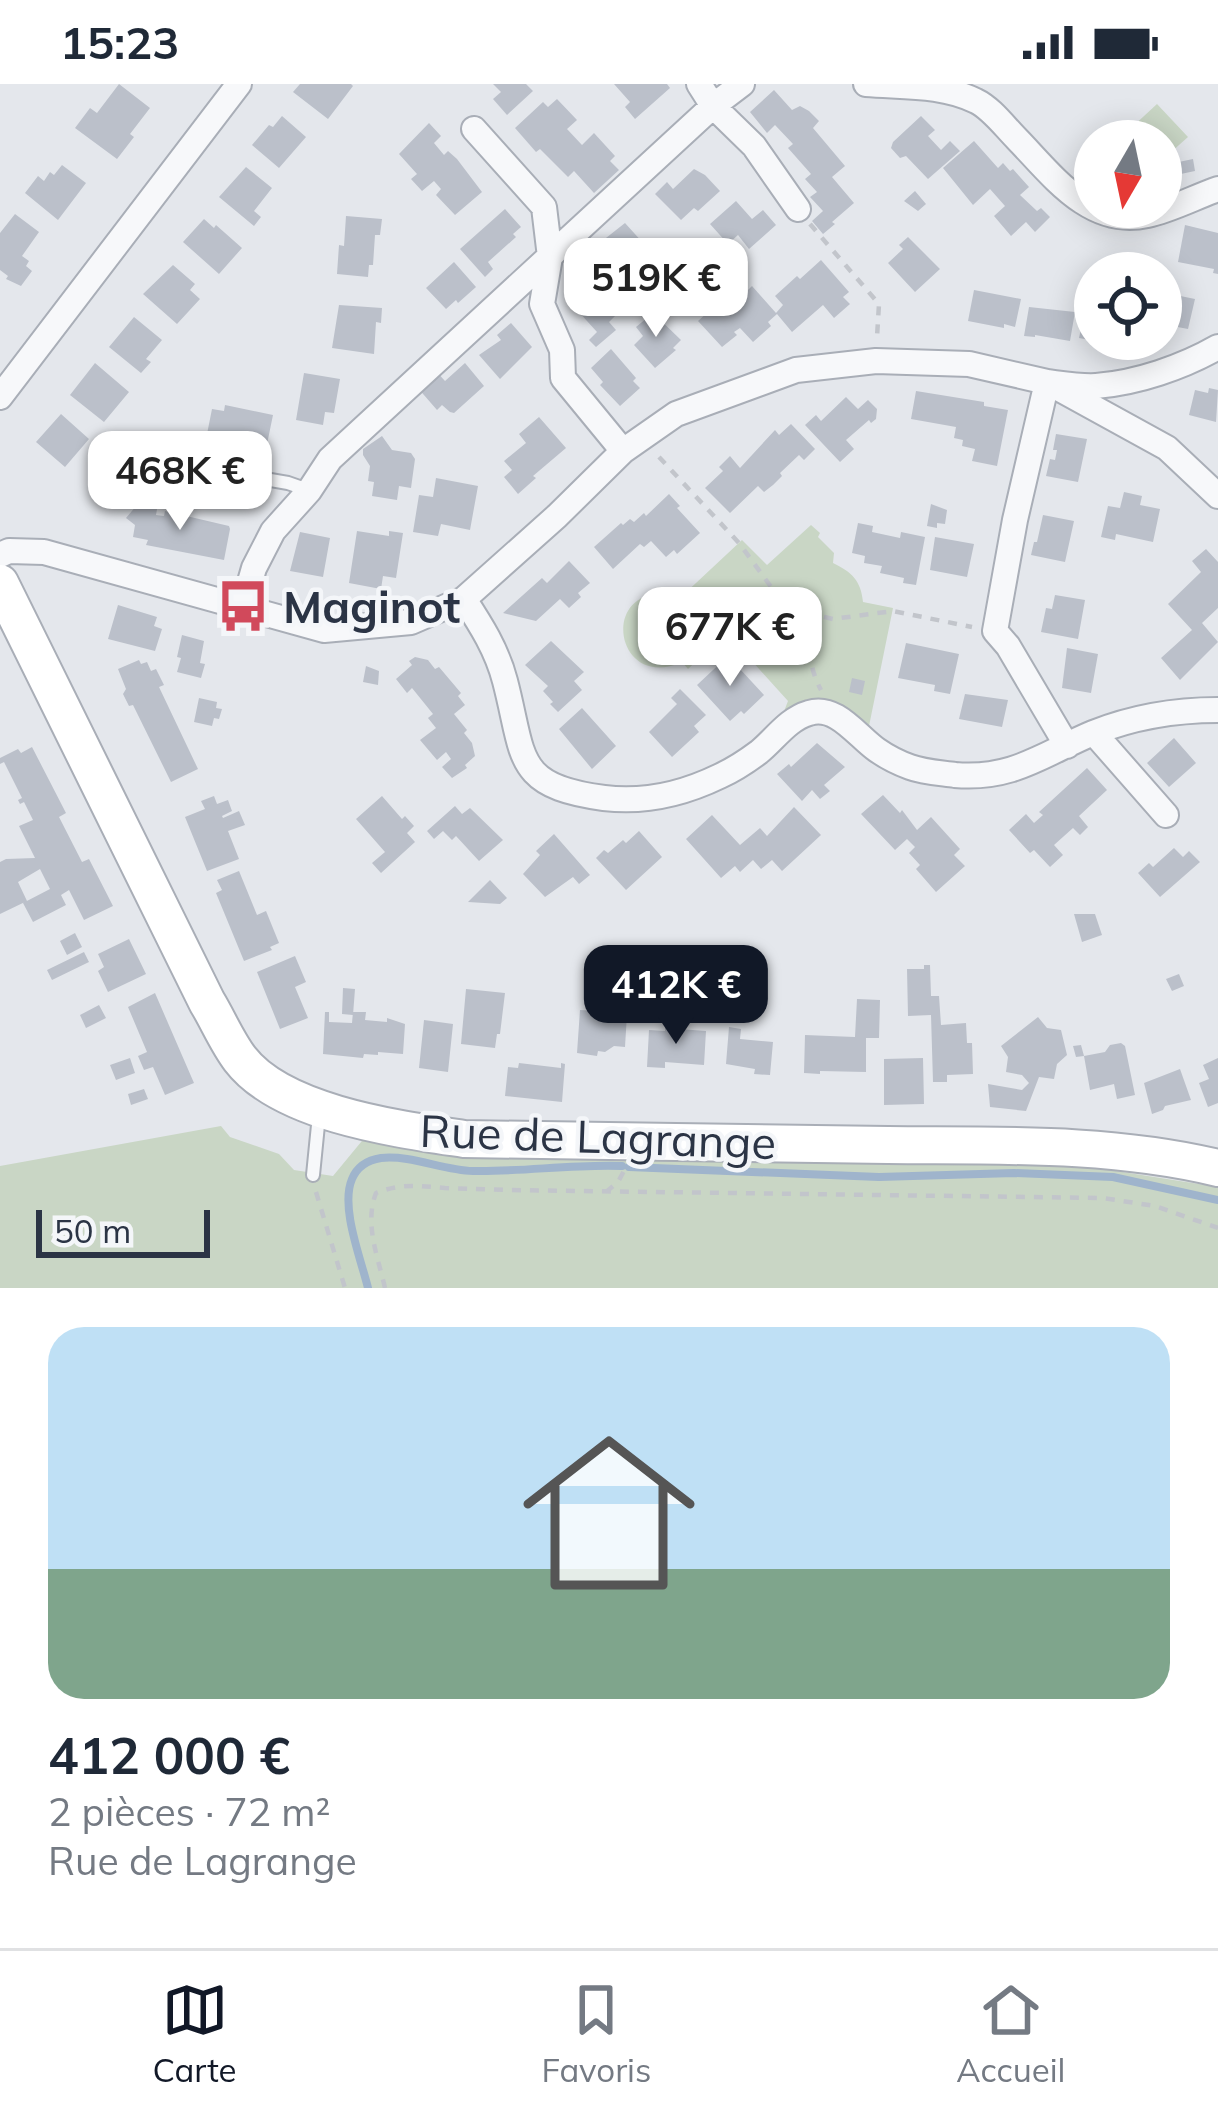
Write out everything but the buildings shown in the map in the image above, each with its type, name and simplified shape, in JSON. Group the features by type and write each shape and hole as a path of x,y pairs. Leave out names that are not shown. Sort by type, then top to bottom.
{"street":[{"path":"0,397 239,84"},
{"path":"699,84 713,106 754,146 798,209"},
{"path":"242,606 273,531 330,459 742,84"},
{"path":"866,84 914,86 980,102 1071,194 1114,217 1146,216 1218,189"},
{"path":"474,129 544,207 550,257 542,304 562,350 563,378 632,444"},
{"path":"0,555 44,552 324,630 411,622 464,599 632,444 676,414 796,370 876,361 969,364 1094,387 1137,379 1218,347"},
{"path":"1047,382 1167,448 1218,496"},
{"path":"1047,382 995,631 1067,746"},
{"name":"Rue de Lagrange","path":"0,583 207,1002 241,1061 282,1095 393,1128 464,1139 1122,1150 1218,1168"},
{"path":"464,599 489,638 523,754 535,775 554,788 616,800 683,792 723,775 758,753 790,722 812,711 834,714 879,752 913,769 958,775 996,774 1028,765 1094,733 1143,717 1218,710"},
{"path":"1094,733 1166,815"}],"lane":[{"path":"188,480 214,482 236,474 288,482 309,491"},
{"path":"313,1175 319,1108"}],"path":[{"path":"798,209 879,304 876,361"},
{"path":"632,444 739,543 777,596 833,619 893,611 995,631"},
{"path":"812,614 808,649 813,675 834,714"},
{"path":"313,1175 345,1288"},
{"path":"386,1288 370,1208 376,1193 412,1184 506,1190 1102,1198 1155,1206 1218,1228"}],"green space":[{"path":"1157,104 1172,120 1140,120"},
{"path":"811,525 834,553 833,563 858,583 863,602 893,608 868,731 783,714 788,701 733,640 708,650 688,669 682,662 658,667 640,662 628,649 623,633 626,616 636,602 654,595 681,597 742,540 767,565"},
{"path":"221,1126 230,1137 279,1154 294,1170 333,1176 366,1136 1033,1158 1218,1187 1218,1288 0,1288 0,1166"}],"waterway":[{"path":"368,1288 348,1204 352,1179 367,1162 393,1158 473,1171 622,1166"},
{"path":"629,1167 879,1177 1014,1173 1113,1177 1218,1200"}],"place":[{"name":"Maginot","path":"243,606"}]}
